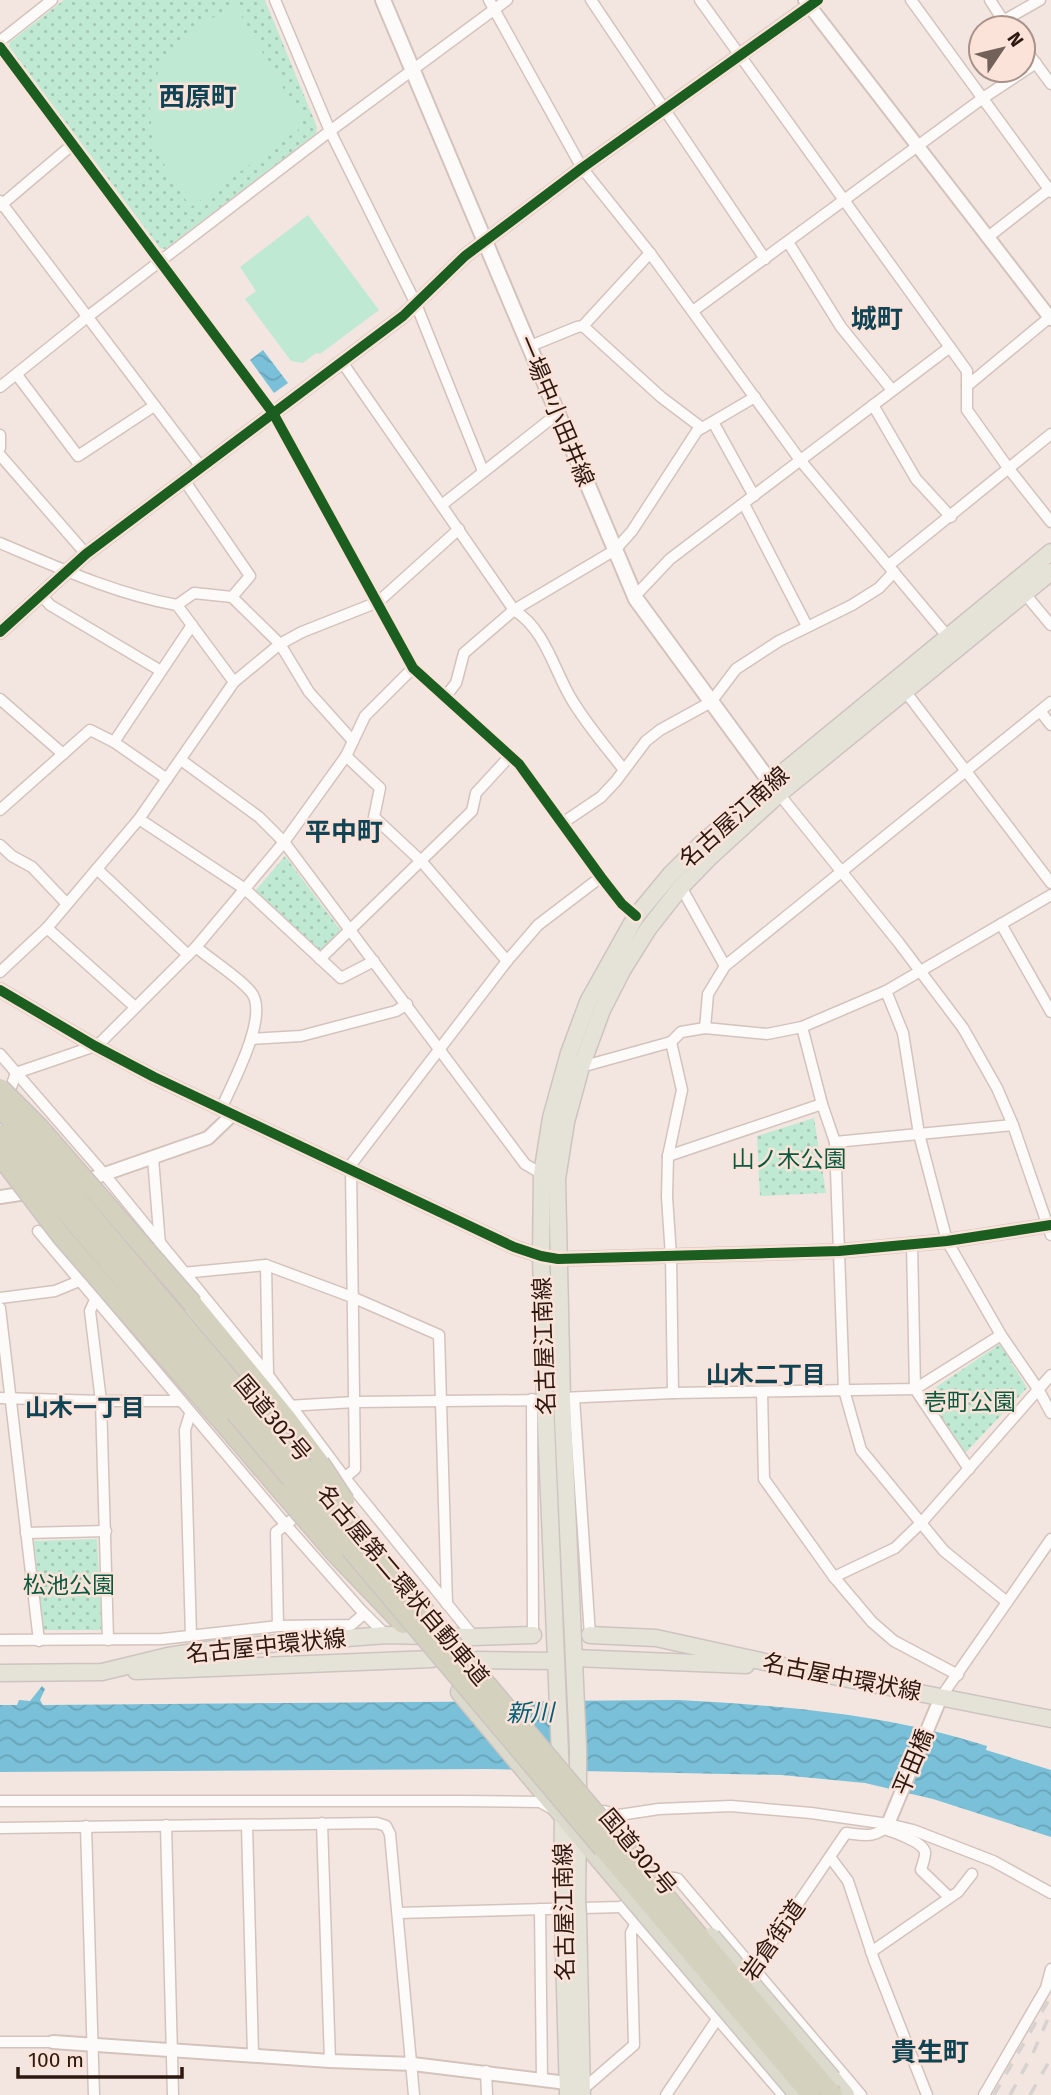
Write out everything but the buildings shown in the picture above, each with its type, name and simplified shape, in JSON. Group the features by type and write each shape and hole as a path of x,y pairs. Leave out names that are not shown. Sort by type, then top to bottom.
{"highway":[{"name":"国道302号","path":"2,1097 317,1466 358,1521 469,1641 481,1664 558,1750 578,1780 832,2087 845,2095"},
{"path":"2,1097 48,1137 193,1304 288,1420 317,1466"},
{"name":"名古屋第二環状自動車道","path":"2,1097 832,2087"},
{"name":"名古屋第二環状自動車道","path":"0,1134 811,2095"},
{"name":"国道302号","path":"0,1147 334,1552 403,1624 799,2095"},
{"path":"0,1156 62,1237 287,1492"}],"main road":[{"name":"一場中小田井線","path":"383,0 635,596 774,788"},
{"name":"名古屋江南線","path":"575,2091 570,1899 558,1750 553,1399 558,1259 557,1179 566,1122 581,1067 602,1010 623,969 648,929 681,887 774,788 1051,552"},
{"name":"名古屋江南線","path":"570,1899 578,1832 578,1749 574,1663 541,1256 542,1174 551,1118 569,1054 588,1002 636,916 699,846 905,691 1051,572"},
{"name":"名古屋中環状線","path":"0,1673 102,1672 168,1656 346,1631 469,1641 533,1635"},
{"name":"名古屋中環状線","path":"590,1635 656,1638 938,1704 1051,1719"},
{"path":"102,1672 433,1660"},
{"path":"574,1663 783,1666"},
{"path":"481,1664 556,1665"}],"street":[{"path":"0,41 52,0"},
{"path":"275,0 330,131 416,304 483,471"},
{"path":"489,0 582,168 650,253 800,460 948,637"},
{"path":"0,387 330,131 508,0"},
{"path":"591,0 765,259"},
{"path":"700,0 967,371 967,410 1051,522"},
{"path":"911,0 1051,190 988,237"},
{"path":"1020,14 1040,0"},
{"path":"1,630 86,554 416,304 451,268 582,168 811,2 918,147 1050,318 967,386"},
{"path":"0,47 273,414 413,668 519,764 564,822 601,877 622,904 636,916"},
{"path":"1037,64 1051,84"},
{"path":"693,311 1004,84"},
{"path":"72,145 1,204 201,467"},
{"path":"788,242 841,327 892,390"},
{"path":"528,347 583,326 650,253"},
{"path":"583,326 661,397 702,428"},
{"path":"635,596 670,559 950,347"},
{"path":"342,362 514,610 522,614 548,650 571,700 624,770"},
{"path":"17,374 78,456 154,406"},
{"path":"446,696 456,683 464,653 514,610 615,550 632,531 697,431 755,397"},
{"path":"873,405 916,479 951,517"},
{"path":"443,504 557,414"},
{"path":"713,422 754,496"},
{"path":"564,822 601,797 646,741 660,730 711,702 736,669 807,626 852,605 879,588 892,568 1051,434"},
{"path":"0,435 0,448"},
{"path":"0,456 86,554"},
{"path":"184,480 250,576 232,597"},
{"path":"744,504 807,626"},
{"path":"0,972 47,928 139,819 234,682 280,644 321,623 378,602 458,529"},
{"path":"0,543 146,600 177,605 234,682"},
{"path":"177,605 194,593 232,597 280,644 309,692 353,741"},
{"path":"1026,594 1051,625"},
{"path":"41,595 50,605 161,671"},
{"path":"114,742 192,625"},
{"path":"2,1097 16,1073 95,1046 192,951 285,842 346,756 365,716 413,668"},
{"path":"905,691 1051,883"},
{"path":"0,699 63,754"},
{"path":"705,1028 708,994 725,966 1051,702"},
{"path":"1040,711 1051,725"},
{"path":"0,794 4,806 90,730 114,742 167,779"},
{"path":"346,756 380,788 374,817 422,862 507,961"},
{"path":"320,959 472,811 476,793 510,756"},
{"path":"181,760 259,817 285,842 525,1164 542,1174"},
{"path":"0,990 95,1046 227,1112 514,1247 541,1256 558,1259 839,1251 1050,1228 997,1088 963,1028 774,788"},
{"path":"139,819 245,888 341,978 374,961"},
{"path":"0,845 12,856 32,867 67,904"},
{"path":"0,1197 78,1184 208,1138 227,1112 251,1039 257,1003 250,991 192,951 97,869"},
{"path":"278,1626 276,1532 355,1469 352,1162 439,1047 538,925 601,877"},
{"path":"681,887 725,966"},
{"path":"581,1067 671,1042 681,1032 705,1028 767,1034 802,1027 886,991 1051,894"},
{"path":"1001,924 1051,1012"},
{"path":"47,928 135,1007"},
{"path":"886,991 903,1033 919,1134 947,1241 1001,1335 1051,1413"},
{"path":"251,1039 301,1036 396,1011 407,1004"},
{"path":"802,1027 835,1142 844,1390 861,1450 944,1551 1007,1602"},
{"path":"671,1042 682,1090 668,1156 673,1393"},
{"path":"0,1054 104,1175 268,1375 288,1406 447,1604 469,1641"},
{"path":"668,1156 822,1104"},
{"path":"835,1142 1013,1125"},
{"path":"153,1158 160,1245"},
{"path":"104,1215 149,1232"},
{"path":"38,1231 183,1401 190,1414 364,1614 386,1634"},
{"path":"912,1244 915,1389 969,1469"},
{"path":"182,1273 266,1265 352,1297 439,1335 447,1604"},
{"path":"266,1265 268,1375"},
{"path":"0,1298 55,1291 79,1282"},
{"path":"95,1300 90,1311 102,1401 108,1640"},
{"path":"0,1308 6,1398 39,1641"},
{"path":"288,1406 673,1393 915,1389 1001,1335"},
{"path":"834,1577 895,1548 921,1523 1051,1375"},
{"path":"762,1392 764,1479 834,1577 872,1622 894,1641 958,1675"},
{"path":"6,1398 183,1401"},
{"path":"533,1635 553,1399"},
{"path":"553,1399 590,1635"},
{"path":"190,1414 185,1438 191,1635"},
{"path":"185,1438 194,1431 203,1429"},
{"path":"26,1533 106,1531"},
{"path":"938,1704 1051,1539"},
{"path":"0,1640 162,1639 278,1626 346,1631 364,1614"},
{"name":"平田橋","path":"888,1822 938,1704"},
{"path":"0,1801 540,1802 563,1814"},
{"path":"604,1811 619,1815 659,1809 732,1807 888,1822 993,1861 1051,1893"},
{"path":"888,1822 924,1849 926,1853 921,1870 949,1898"},
{"name":"岩倉街道","path":"666,2095 846,1833 870,1836 888,1822"},
{"path":"0,1828 377,1823 386,1826 390,1834 414,2095"},
{"path":"322,1824 330,2061"},
{"path":"166,1825 173,2095"},
{"path":"247,1825 253,2055"},
{"path":"86,1826 93,2095"},
{"path":"830,1857 848,1881 871,1952 927,2095"},
{"path":"871,1952 958,1892 972,1874"},
{"path":"398,1913 621,1907 666,1878 678,1879 861,2095"},
{"path":"621,1907 783,2095"},
{"path":"540,1909 542,2079"},
{"path":"0,2042 93,2044 330,2061 412,2064 542,2079 575,2091 634,2045 631,1933 635,1925"},
{"path":"984,2095 1046,1988 1051,1969"},
{"path":"486,2071 487,2095"}],"green space":[{"path":"64,0 265,0 317,127 316,134 165,249 160,248 9,47 10,42"},
{"path":"235,5 300,117 302,127 191,207 177,187 157,146 151,125 150,104 154,83 164,62 180,41 199,26"},
{"path":"308,215 379,310 320,354 316,353 303,363 291,361 245,299 256,291 240,267"},
{"path":"285,856 341,931 320,952 255,891"},
{"name":"山ノ木公園","path":"814,1118 826,1193 760,1196 757,1136"},
{"name":"壱町公園","path":"1000,1344 1027,1388 965,1453 926,1394"},
{"name":"松池公園","path":"97,1539 102,1630 43,1630 34,1541"}],"water":[{"path":"263,350 288,383 274,393 250,360"},
{"name":"新川","path":"42,1686 45,1689 40,1700 43,1705 679,1700 834,1713 949,1735 987,1746 986,1750 1051,1770 1051,1837 933,1799 865,1783 781,1775 488,1769 0,1772 0,1705 17,1705 19,1700 30,1701"}],"railway":[{"path":"994,2095 1051,1996"},
{"path":"1010,2095 1050,2014"},
{"path":"1030,2095 1051,2058"}],"cycle path":[{"path":"0,632 86,554 403,316 465,256 582,168 818,0"},
{"path":"0,47 273,413 413,668 519,764 601,877 622,904 636,916"},
{"path":"0,990 154,1077 514,1247 541,1256 558,1259 839,1251 947,1241 1051,1225"}],"district":[{"name":"西原町","path":"198,97"},
{"name":"城町","path":"877,319"},
{"name":"平中町","path":"344,832"},
{"name":"山木二丁目","path":"766,1375"},
{"name":"山木一丁目","path":"85,1408"},
{"name":"貴生町","path":"930,2052"}]}
